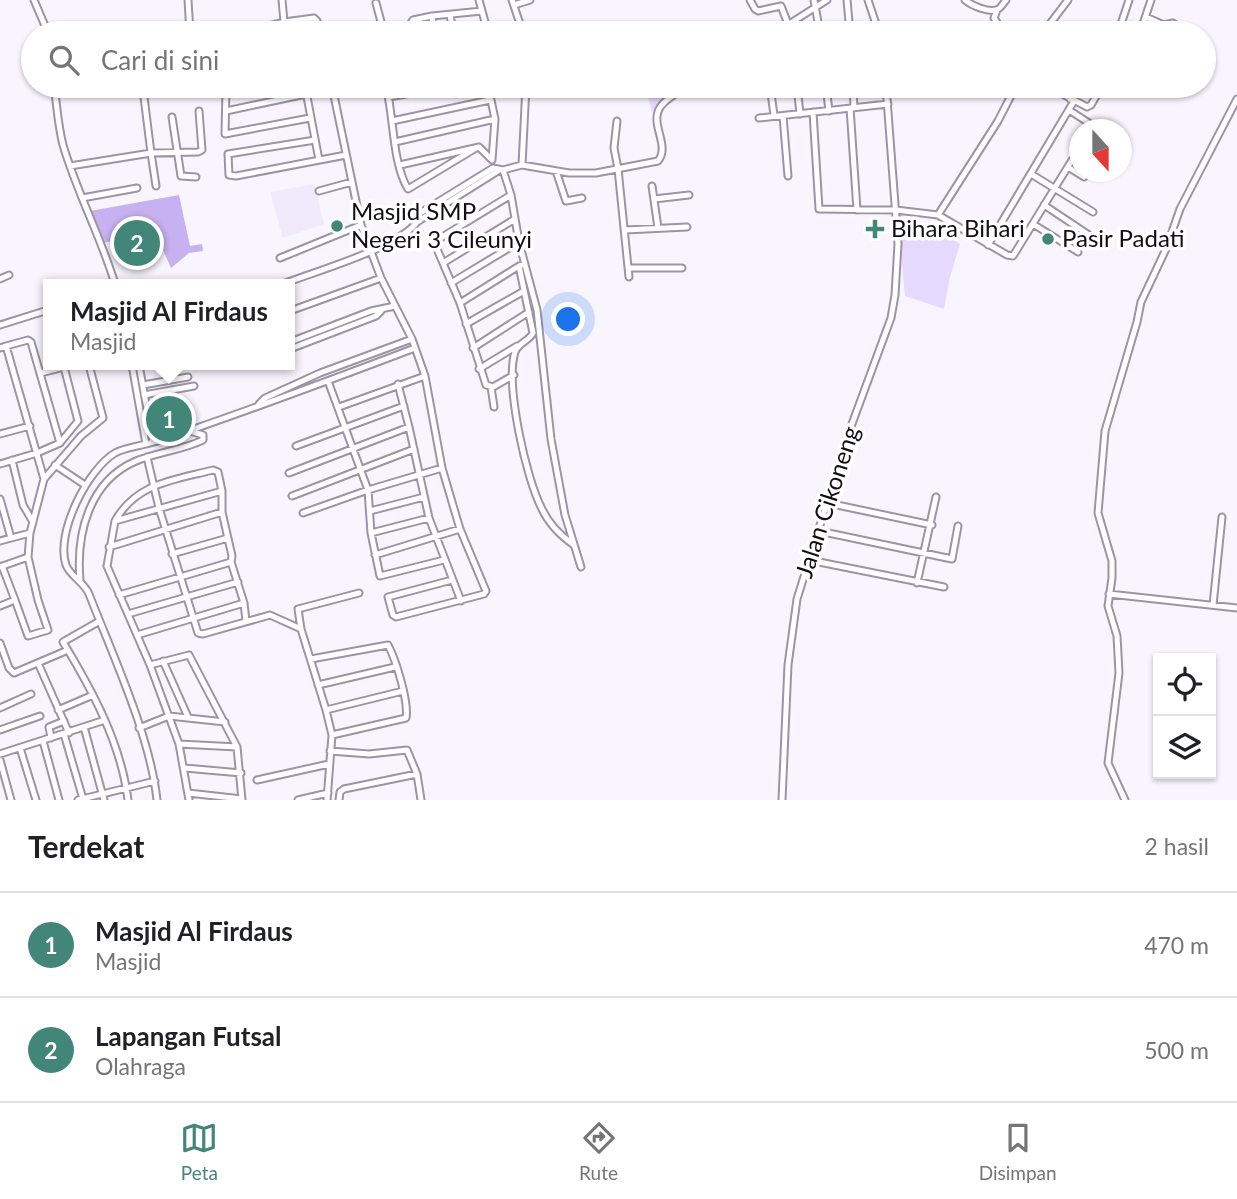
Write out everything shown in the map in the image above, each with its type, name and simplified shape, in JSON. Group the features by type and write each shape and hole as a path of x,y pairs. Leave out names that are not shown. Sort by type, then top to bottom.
{"street":[{"path":"34,0 43,21"},
{"path":"188,0 189,21"},
{"path":"282,0 284,21"},
{"path":"479,0 485,21"},
{"path":"519,21 513,2 530,0"},
{"path":"750,0 758,11 781,6 788,21"},
{"path":"793,21 816,3 827,0"},
{"path":"847,0 849,21"},
{"path":"868,0 875,21"},
{"path":"965,0 997,10"},
{"path":"996,21 997,10 1006,0"},
{"path":"1052,21 1068,0"},
{"path":"1122,21 1129,0"},
{"path":"1144,21 1151,0"},
{"path":"376,3 381,21"},
{"path":"816,3 818,21"},
{"path":"412,21 432,16 482,11"},
{"path":"450,15 451,21"},
{"path":"432,16 433,21"},
{"path":"1146,17 1155,21"},
{"path":"294,21 316,21"},
{"path":"56,98 62,142 114,279"},
{"path":"144,98 156,186"},
{"path":"226,98 225,134 310,118"},
{"path":"226,111 287,98"},
{"path":"307,98 319,160"},
{"path":"334,98 362,225 380,278 412,339 425,376 442,468 460,529 486,591 461,601 396,617 393,615 388,597 452,580"},
{"path":"389,98 395,142 407,187 411,188 476,148"},
{"path":"522,165 525,98"},
{"path":"295,280 371,251 407,233 417,222 497,170 522,165 556,171 596,173 654,163 661,158 663,150 657,117 659,109 673,98"},
{"path":"772,98 774,115"},
{"path":"798,98 800,114"},
{"path":"827,98 829,111"},
{"path":"852,98 858,210"},
{"name":"Jalan Cikoneng","path":"782,800 789,655 797,599 849,432 891,318 897,281 896,210 885,98"},
{"path":"938,215 1010,98"},
{"path":"1069,98 1090,106 1095,98"},
{"path":"1125,800 1108,763 1119,673 1117,636 1108,606 1112,561 1098,513 1108,415 1139,317 1141,302 1166,249 1180,209 1237,99"},
{"path":"392,121 491,100 495,120 492,160"},
{"path":"988,245 1069,110 1072,100"},
{"path":"759,118 885,104"},
{"path":"1069,110 1083,119"},
{"path":"70,166 151,153 200,152 199,111"},
{"path":"813,112 819,209 896,210 938,215 1011,257 1068,167"},
{"path":"783,116 788,176"},
{"path":"172,117 181,176 196,177"},
{"path":"395,142 495,120"},
{"path":"617,121 614,148 629,277"},
{"path":"315,139 228,154 230,177 346,155"},
{"path":"400,165 481,148 492,160 511,195 524,290 533,333 529,339 479,369"},
{"path":"556,171 566,201 582,198"},
{"path":"1031,174 1093,212"},
{"path":"319,191 352,182"},
{"path":"652,186 658,228"},
{"path":"82,198 137,188"},
{"path":"494,407 491,387 486,384 479,369 460,303 434,242 511,195"},
{"path":"654,199 689,195"},
{"path":"1044,205 1098,241"},
{"path":"443,263 515,219"},
{"path":"1033,224 1077,252"},
{"path":"280,258 362,225"},
{"path":"625,230 687,228"},
{"path":"451,283 519,242"},
{"path":"460,303 522,265"},
{"path":"522,265 540,327 547,415 556,471 580,567"},
{"path":"628,268 682,268"},
{"path":"0,279 9,275"},
{"path":"295,309 380,278"},
{"path":"466,324 524,290"},
{"path":"295,340 395,306"},
{"path":"295,347 376,316 381,311"},
{"path":"0,326 43,312"},
{"path":"473,348 529,312"},
{"path":"259,404 265,398 320,373 412,339"},
{"path":"44,479 30,426 3,347 30,340 61,443"},
{"path":"517,346 513,375 518,435 538,502 557,531 574,545"},
{"path":"157,800 155,781 139,727 87,590 67,566 66,547 72,513 85,485 113,454 190,431 259,404 267,404 415,348"},
{"path":"41,373 52,370"},
{"path":"0,464 61,443 78,421 65,370"},
{"path":"28,557 1,566 28,636 48,630 28,557 30,533 44,479 81,436 103,418 90,370"},
{"path":"133,370 149,443"},
{"path":"140,370 149,443"},
{"path":"491,387 513,375"},
{"path":"339,407 425,376"},
{"path":"142,385 187,377"},
{"path":"328,381 368,490 371,533 381,576 444,560"},
{"path":"398,384 410,426 429,518 461,601"},
{"path":"144,396 194,386"},
{"path":"296,446 404,406"},
{"path":"0,434 30,426"},
{"path":"289,473 410,426"},
{"path":"80,580 79,551 84,522 100,490 123,468 147,457 203,440 203,435 190,431"},
{"path":"292,496 414,449"},
{"path":"147,457 172,554 192,618 200,634 270,615 301,629"},
{"path":"12,460 23,505 33,522"},
{"path":"55,465 85,485"},
{"path":"303,513 442,468"},
{"path":"149,665 189,654 237,747 242,799 188,797 185,768 169,716 107,566 115,521 130,499 153,486 215,470 219,474 222,512 233,556 231,562 244,603 246,621"},
{"path":"115,521 222,491"},
{"path":"370,511 424,496"},
{"path":"918,583 936,497"},
{"path":"0,499 11,538"},
{"path":"829,500 837,505 932,525"},
{"path":"109,547 222,512"},
{"path":"1213,605 1222,516"},
{"path":"371,533 429,518"},
{"path":"819,531 952,559 958,526"},
{"path":"375,555 460,529"},
{"path":"0,541 30,533"},
{"path":"172,554 228,538"},
{"path":"809,561 944,587"},
{"path":"120,595 231,562"},
{"path":"128,614 237,582"},
{"path":"298,800 327,797 332,736 312,659 301,629 298,609 359,593"},
{"path":"1109,594 1237,608"},
{"path":"0,606 15,600"},
{"path":"136,635 244,603"},
{"path":"98,622 63,642 104,720 128,800"},
{"path":"0,643 12,672 68,650"},
{"path":"312,659 385,644 389,646 403,691 406,718 332,736"},
{"path":"163,661 188,717"},
{"path":"38,663 64,721 80,799 103,797 155,781"},
{"path":"318,685 395,667"},
{"path":"326,710 403,691"},
{"path":"0,708 31,694"},
{"path":"58,710 93,695"},
{"path":"0,730 40,716"},
{"path":"139,727 169,716 225,722"},
{"path":"0,754 104,720"},
{"path":"51,738 49,727 64,721"},
{"path":"84,727 103,797"},
{"path":"43,741 59,800"},
{"path":"178,744 237,747"},
{"path":"20,748 36,800"},
{"path":"330,751 369,754 407,750 417,774 421,800"},
{"path":"0,760 11,800"},
{"path":"257,780 329,764"},
{"path":"185,768 241,773"},
{"path":"339,800 340,792 344,789 417,774"}],"shaded area":[{"path":"648,98 666,98 661,101 652,112"},
{"path":"314,184 324,224 283,238 270,192"},
{"path":"179,195 190,246 202,244 203,251 189,253 171,268 155,232 103,243 90,211"},
{"path":"898,221 930,228 960,244 944,309 905,296"},
{"path":"150,233 152,247 125,253 121,240"}],"place":[{"name":"Masjid SMP Negeri 3 Cileunyi","path":"337,226"},
{"name":"Bihara Bihari","path":"875,229"},
{"name":"Pasir Padati","path":"1048,239"},
{"name":"Lapangan Futsal","path":"137,243"},
{"name":"Masjid Al Firdaus","path":"169,419"}]}
